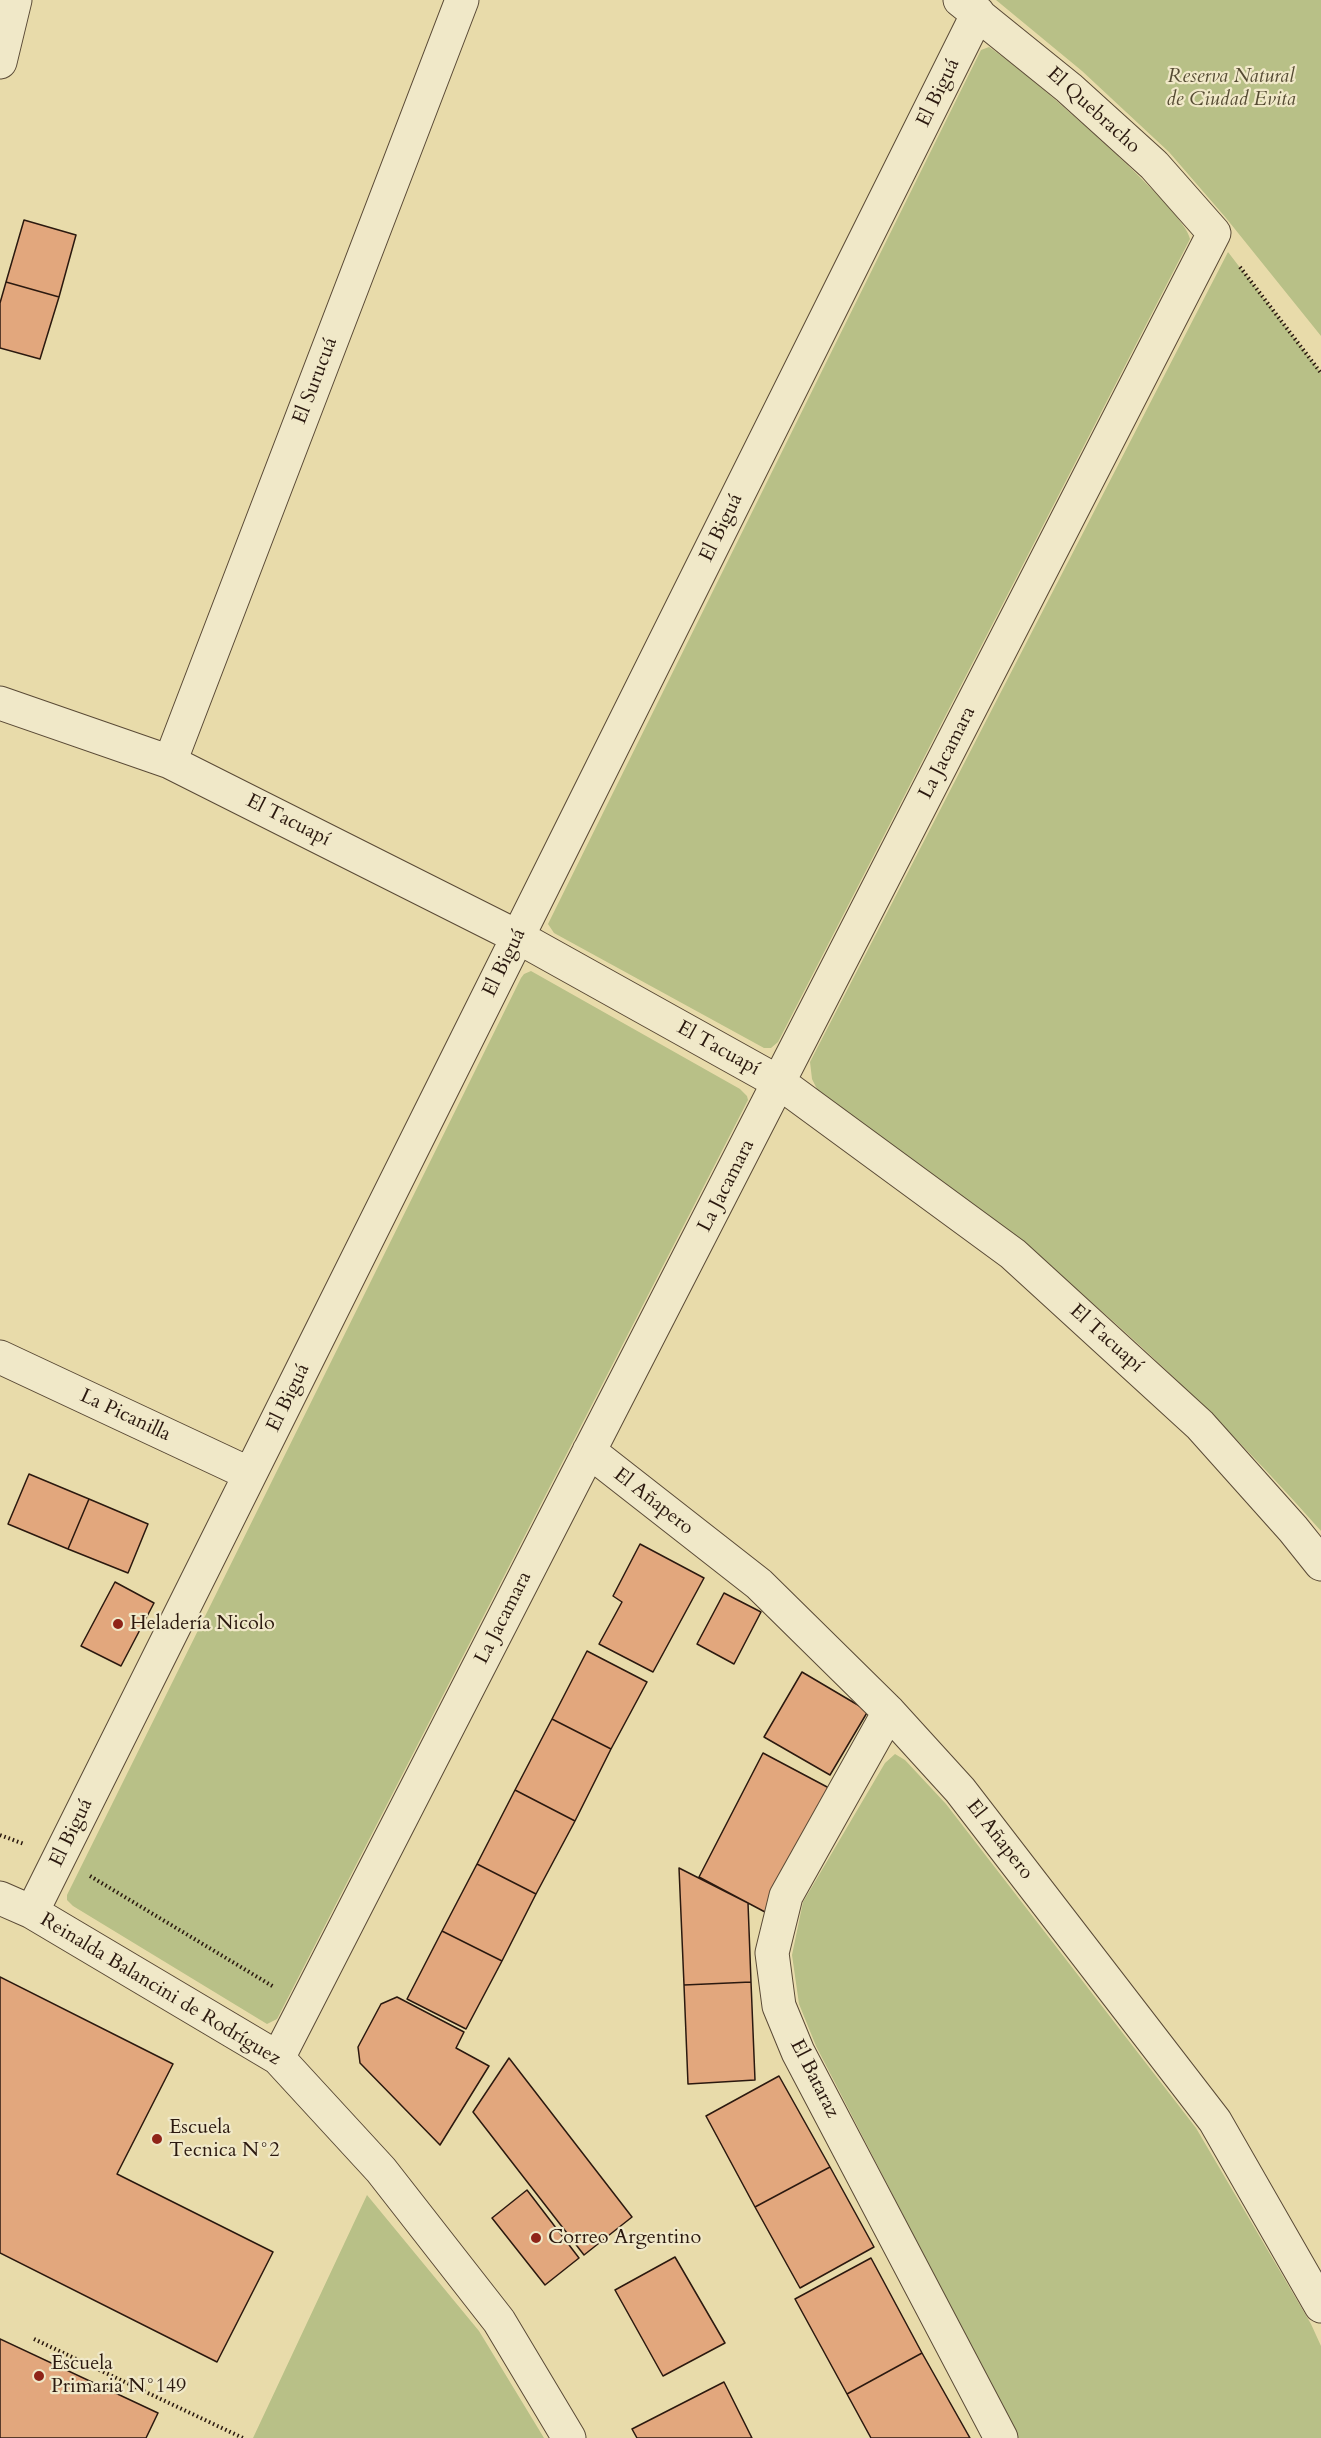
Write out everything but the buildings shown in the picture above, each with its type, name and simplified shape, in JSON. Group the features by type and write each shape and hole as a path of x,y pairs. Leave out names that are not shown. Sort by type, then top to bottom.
{"street":[{"path":"0,62 15,0"},
{"name":"El Surucuá","path":"171,762 462,0"},
{"name":"El Quebracho","path":"969,7 1069,88 1154,165 1214,233"},
{"name":"El Biguá","path":"32,1912 518,937 969,7"},
{"name":"La Jacamara","path":"278,2058 1214,233"},
{"name":"El Tacuapí","path":"0,703 171,762 518,937 780,1083 1013,1254 1200,1425 1293,1528 1321,1564"},
{"name":"La Picanilla","path":"0,1357 250,1474"},
{"name":"El Añapero","path":"589,1451 759,1584 890,1712 960,1790 1215,2121 1321,2306"},
{"name":"El Bataraz","path":"890,1712 786,1896 772,1953 779,2006 798,2052 1000,2438"},
{"name":"Reinalda Balancini de Rodríguez","path":"0,1898 32,1912 278,2058 381,2170 499,2321 570,2438"}],"path":[{"path":"1214,233 1321,372"},
{"path":"59,1858 305,2006"},
{"path":"34,2339 243,2438"}],"green space":[{"name":"Reserva Natural de Ciudad Evita","path":"996,0 1321,0 1321,336 1226,218 1169,152 1082,71"},
{"path":"989,47 1066,109 1134,171 1182,223 1190,239 778,1042 771,1048 764,1048 554,933 548,924 981,50"},
{"path":"1228,252 1321,373 1321,1531 1206,1408 1082,1294 985,1215 818,1091 812,1079 810,1062"},
{"path":"531,971 740,1089 748,1100 277,2019 267,2024 73,1906 67,1900 67,1895 521,978"},
{"path":"895,1754 905,1760 946,1804 1196,2128 1311,2324 1321,2346 1321,2438 1018,2438 816,2046 799,2004 792,1955 803,1902 885,1763"},
{"path":"367,2195 479,2331 544,2438 253,2438"}],"place":[{"name":"Heladería Nicolo","path":"118,1624"},
{"name":"Escuela Tecnica N°2","path":"157,2139"},
{"name":"Correo Argentino","path":"536,2238"},
{"name":"Escuela Primaria N°149","path":"39,2376"}]}
